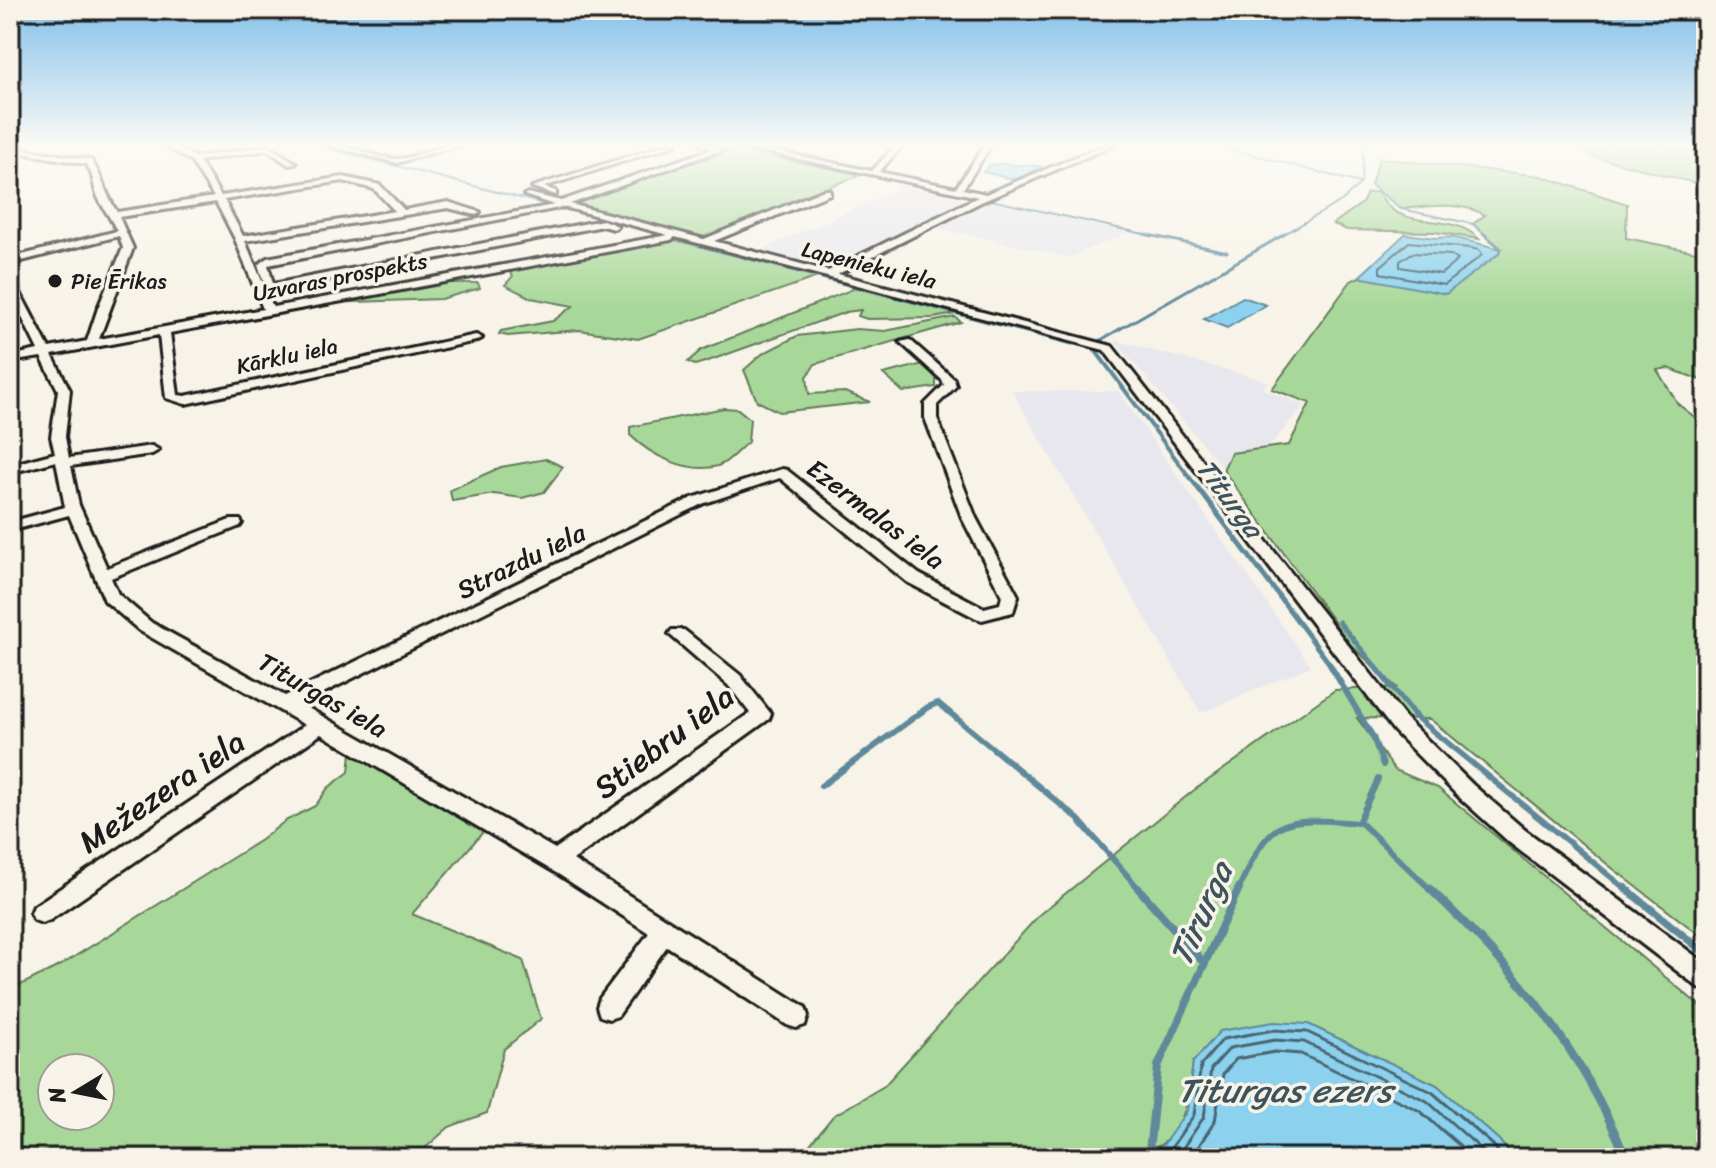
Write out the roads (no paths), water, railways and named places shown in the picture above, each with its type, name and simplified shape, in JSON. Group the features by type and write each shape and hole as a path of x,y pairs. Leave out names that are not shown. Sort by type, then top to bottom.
{"street":[{"path":"92,345 115,273 128,248 115,215 104,200"},
{"path":"115,215 203,200"},
{"path":"218,200 240,239 269,311"},
{"path":"389,200 401,212"},
{"path":"240,239 448,205 464,200"},
{"name":"Lapenieku iela","path":"549,200 1108,348 1365,681 1411,736 1460,785 1534,850 1641,927 1706,979"},
{"path":"559,200 565,203"},
{"path":"575,200 267,261 263,265 270,286 603,223 656,239"},
{"path":"704,242 809,200"},
{"path":"828,275 984,200"},
{"path":"448,205 476,212"},
{"path":"10,261 123,232"},
{"name":"Uzvaras prospekts","path":"10,359 677,235"},
{"name":"Titurgas iela","path":"10,283 13,296 64,390 58,437 73,509 111,597 146,627 555,861 796,1016"},
{"name":"Kārklu iela","path":"164,332 172,398 185,400 476,338"},
{"name":"Ezermalas iela","path":"782,473 913,578 982,614 1007,608 1010,596 969,518 931,418 931,404 950,386 948,379 906,342"},
{"path":"10,469 62,459 152,450"},
{"name":"Strazdu iela","path":"285,704 697,501 782,473"},
{"path":"10,527 73,509"},
{"path":"103,575 235,523"},
{"name":"Stiebru iela","path":"555,861 762,714 734,680 678,634"},
{"name":"Mežezera iela","path":"42,913 319,725"},
{"path":"609,1007 664,931"}],"water":[{"path":"1405,234 1452,237 1501,249 1446,294 1359,277"},
{"path":"1243,297 1266,305 1227,328 1204,319"},
{"name":"Titurgas ezers","path":"1274,1022 1308,1024 1437,1085 1499,1140 1513,1158 1088,1158 1098,1152 1149,1152 1163,1145 1187,1111 1193,1062 1220,1031"}],"waterway":[{"path":"526,200 664,235 659,234"},
{"path":"991,200 1144,234"},
{"name":"Titurga","path":"1281,236 1344,200"},
{"path":"1389,200 1401,209 1473,224 1486,236"},
{"path":"1144,234 1227,252"},
{"path":"1144,234 1153,236"},
{"name":"Titurga","path":"1099,341 1285,234"},
{"path":"1484,234 1501,249"},
{"path":"673,239 1072,344"},
{"name":"Titurga","path":"1095,350 1199,490"},
{"name":"Titurga","path":"1198,488 1332,667"},
{"path":"1339,622 1376,667"},
{"name":"Tirurga","path":"1330,665 1373,737 1383,765"},
{"path":"1374,665 1416,717 1627,890"},
{"path":"821,786 928,707 938,703 1078,819 1140,890"},
{"name":"Tirurga","path":"1238,890 1260,847 1281,826 1311,821 1358,823 1378,779"},
{"path":"1359,821 1431,890"},
{"path":"1138,888 1205,964"},
{"name":"Tirurga","path":"1205,964 1239,888"},
{"path":"1429,888 1518,980 1543,1012 1588,1080 1626,1158"},
{"path":"1625,888 1706,954"},
{"name":"Tirurga","path":"1149,1152 1158,1066 1205,964"}],"place":[{"name":"Pie Ērikas","path":"55,281"}]}
